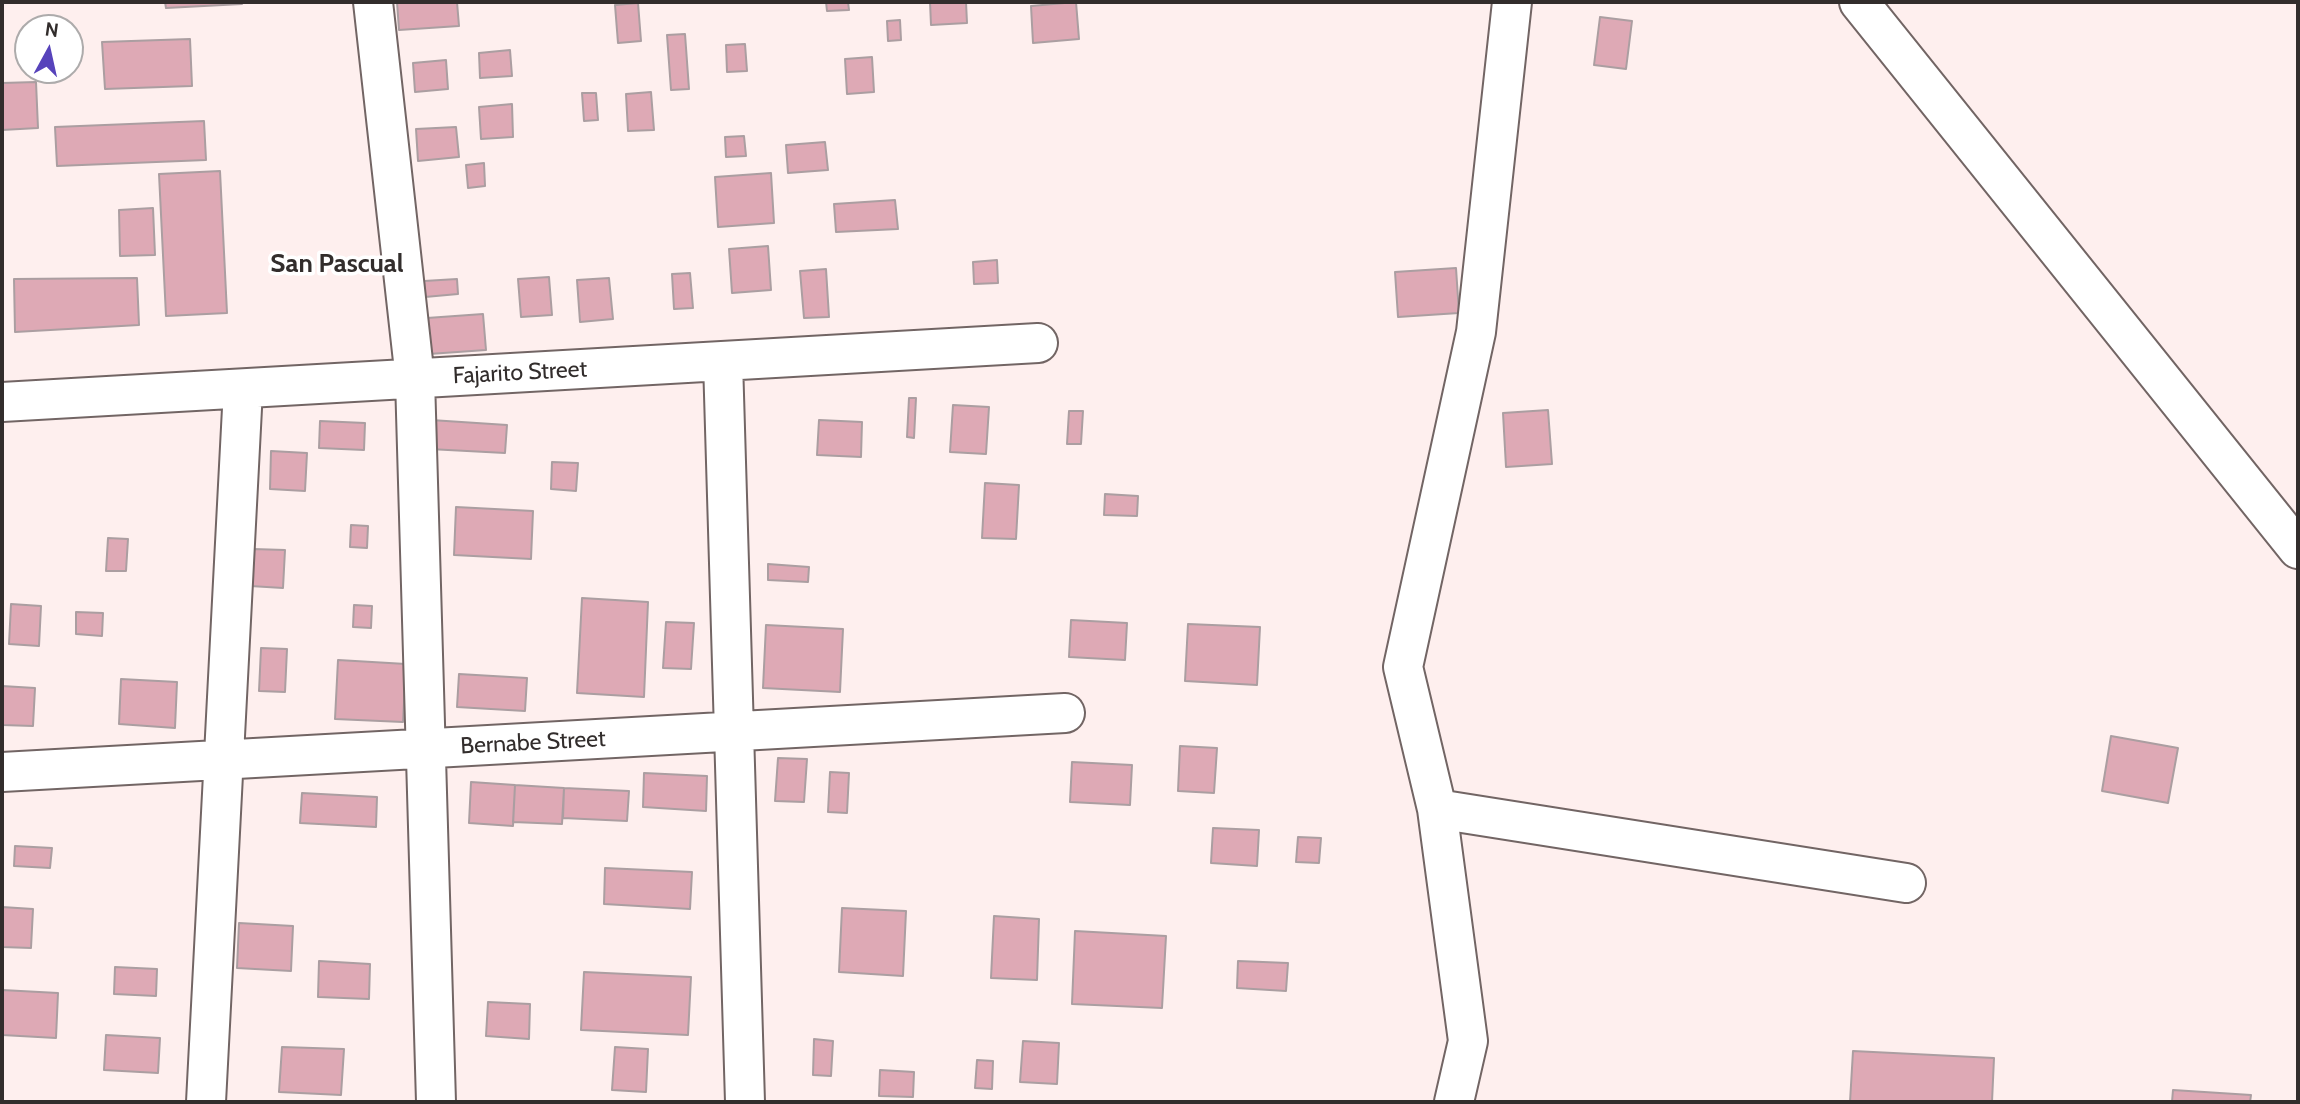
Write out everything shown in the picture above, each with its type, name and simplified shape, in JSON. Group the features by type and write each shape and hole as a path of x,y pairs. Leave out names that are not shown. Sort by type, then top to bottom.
{"street":[{"path":"373,2 415,379 436,1102"},
{"path":"1454,1102 1468,1041 1437,809 1403,667 1476,332 1512,2"},
{"path":"1859,2 2298,549"},
{"name":"Fajarito Street","path":"2,402 1038,343"},
{"path":"723,360 745,1102"},
{"path":"206,1102 243,389"},
{"name":"Bernabe Street","path":"2,772 1065,713"},
{"path":"1437,809 1906,883"}],"building":[{"path":"165,2 242,2 242,4 166,8"},
{"path":"397,2 457,2 459,26 399,30"},
{"path":"826,2 848,2 849,10 827,11"},
{"path":"930,2 966,2 967,23 931,25"},
{"path":"1076,2 1079,39 1033,43 1031,6"},
{"path":"638,3 641,41 618,43 615,5"},
{"path":"1600,17 1632,21 1626,69 1594,65"},
{"path":"900,20 901,40 888,41 887,21"},
{"path":"685,34 689,89 671,90 667,35"},
{"path":"190,39 192,86 105,89 102,42"},
{"path":"745,44 747,71 727,72 726,45"},
{"path":"510,50 512,76 480,78 479,53"},
{"path":"872,57 874,92 847,94 845,59"},
{"path":"446,60 448,89 415,92 413,63"},
{"path":"2,83 36,84 38,128 2,130"},
{"path":"651,92 654,130 628,131 626,94"},
{"path":"582,93 596,93 598,120 584,121"},
{"path":"512,104 513,137 481,139 479,107"},
{"path":"204,121 206,160 57,166 55,127"},
{"path":"456,127 459,157 418,161 416,129"},
{"path":"744,136 746,156 726,157 725,137"},
{"path":"825,142 828,170 788,173 786,145"},
{"path":"484,163 485,186 468,188 466,165"},
{"path":"220,171 227,313 166,316 159,174"},
{"path":"771,173 774,223 718,227 715,177"},
{"path":"895,200 898,229 836,232 834,204"},
{"path":"153,208 155,255 120,256 119,210"},
{"path":"768,246 771,290 732,293 729,249"},
{"path":"997,260 998,283 974,284 973,262"},
{"path":"1456,268 1459,313 1398,317 1395,272"},
{"path":"826,269 829,317 804,318 800,271"},
{"path":"690,273 693,308 674,309 672,274"},
{"path":"549,277 552,315 521,317 518,279"},
{"path":"137,278 139,325 15,332 14,279"},
{"path":"609,278 613,319 580,322 577,280"},
{"path":"457,279 458,294 425,297 424,281"},
{"path":"483,314 486,350 429,354 427,318"},
{"path":"909,398 916,398 914,438 907,437"},
{"path":"953,405 989,407 986,454 950,452"},
{"path":"1548,410 1552,464 1506,467 1503,413"},
{"path":"1069,411 1083,411 1081,444 1067,444"},
{"path":"431,420 507,425 505,453 429,449"},
{"path":"819,420 862,422 861,457 817,455"},
{"path":"320,421 365,423 364,450 319,448"},
{"path":"271,451 307,453 305,491 270,489"},
{"path":"552,462 578,463 576,491 551,489"},
{"path":"985,483 1019,485 1016,539 982,538"},
{"path":"1105,494 1138,496 1137,516 1104,515"},
{"path":"456,507 533,511 531,559 454,555"},
{"path":"351,525 368,526 367,548 350,547"},
{"path":"108,538 128,539 126,571 106,571"},
{"path":"253,549 285,550 283,588 250,586"},
{"path":"768,564 809,567 808,582 768,580"},
{"path":"582,598 648,602 644,697 577,693"},
{"path":"11,604 41,606 39,646 9,644"},
{"path":"354,605 372,606 371,628 353,627"},
{"path":"76,612 103,613 102,636 76,634"},
{"path":"1071,620 1127,623 1125,660 1069,657"},
{"path":"666,622 694,623 691,669 663,668"},
{"path":"1188,624 1260,627 1257,685 1185,681"},
{"path":"766,625 843,629 840,692 763,688"},
{"path":"261,648 287,649 285,692 259,691"},
{"path":"338,660 406,664 403,722 335,719"},
{"path":"459,674 527,678 525,711 457,707"},
{"path":"121,679 177,682 175,728 119,724"},
{"path":"2,686 35,688 33,726 2,725"},
{"path":"2111,736 2178,748 2168,803 2102,791"},
{"path":"1180,746 1217,748 1214,793 1178,791"},
{"path":"778,758 807,759 804,802 775,801"},
{"path":"1072,762 1132,765 1130,805 1070,802"},
{"path":"830,772 849,773 847,813 828,812"},
{"path":"644,773 707,776 706,811 643,807"},
{"path":"471,782 515,785 513,826 469,823"},
{"path":"515,785 564,788 562,824 513,822"},
{"path":"564,788 629,791 627,821 563,818"},
{"path":"302,793 377,797 376,827 300,823"},
{"path":"1213,828 1259,830 1257,866 1211,863"},
{"path":"1298,837 1321,838 1319,863 1296,862"},
{"path":"15,846 52,848 50,868 14,866"},
{"path":"605,868 692,872 690,909 604,904"},
{"path":"2,907 33,909 31,948 2,947"},
{"path":"842,908 906,911 903,976 839,972"},
{"path":"994,916 1039,919 1037,980 991,978"},
{"path":"239,923 293,926 291,971 237,968"},
{"path":"1075,931 1166,936 1162,1008 1072,1004"},
{"path":"319,961 370,964 369,999 318,997"},
{"path":"1238,961 1288,963 1286,991 1237,988"},
{"path":"115,967 157,969 156,996 114,994"},
{"path":"584,972 691,977 688,1035 581,1030"},
{"path":"2,990 58,993 56,1038 2,1035"},
{"path":"488,1002 530,1004 529,1039 486,1036"},
{"path":"106,1035 160,1038 158,1073 104,1070"},
{"path":"814,1039 833,1041 831,1076 813,1075"},
{"path":"1023,1041 1059,1043 1057,1084 1020,1082"},
{"path":"282,1047 344,1049 341,1095 279,1092"},
{"path":"615,1047 648,1049 646,1092 612,1090"},
{"path":"1853,1051 1994,1058 1992,1102 1850,1102"},
{"path":"977,1060 993,1061 992,1089 975,1088"},
{"path":"880,1070 914,1072 913,1097 879,1096"},
{"path":"2173,1090 2251,1095 2250,1102 2172,1102"}],"district":[{"name":"San Pascual","path":"337,264"}]}
